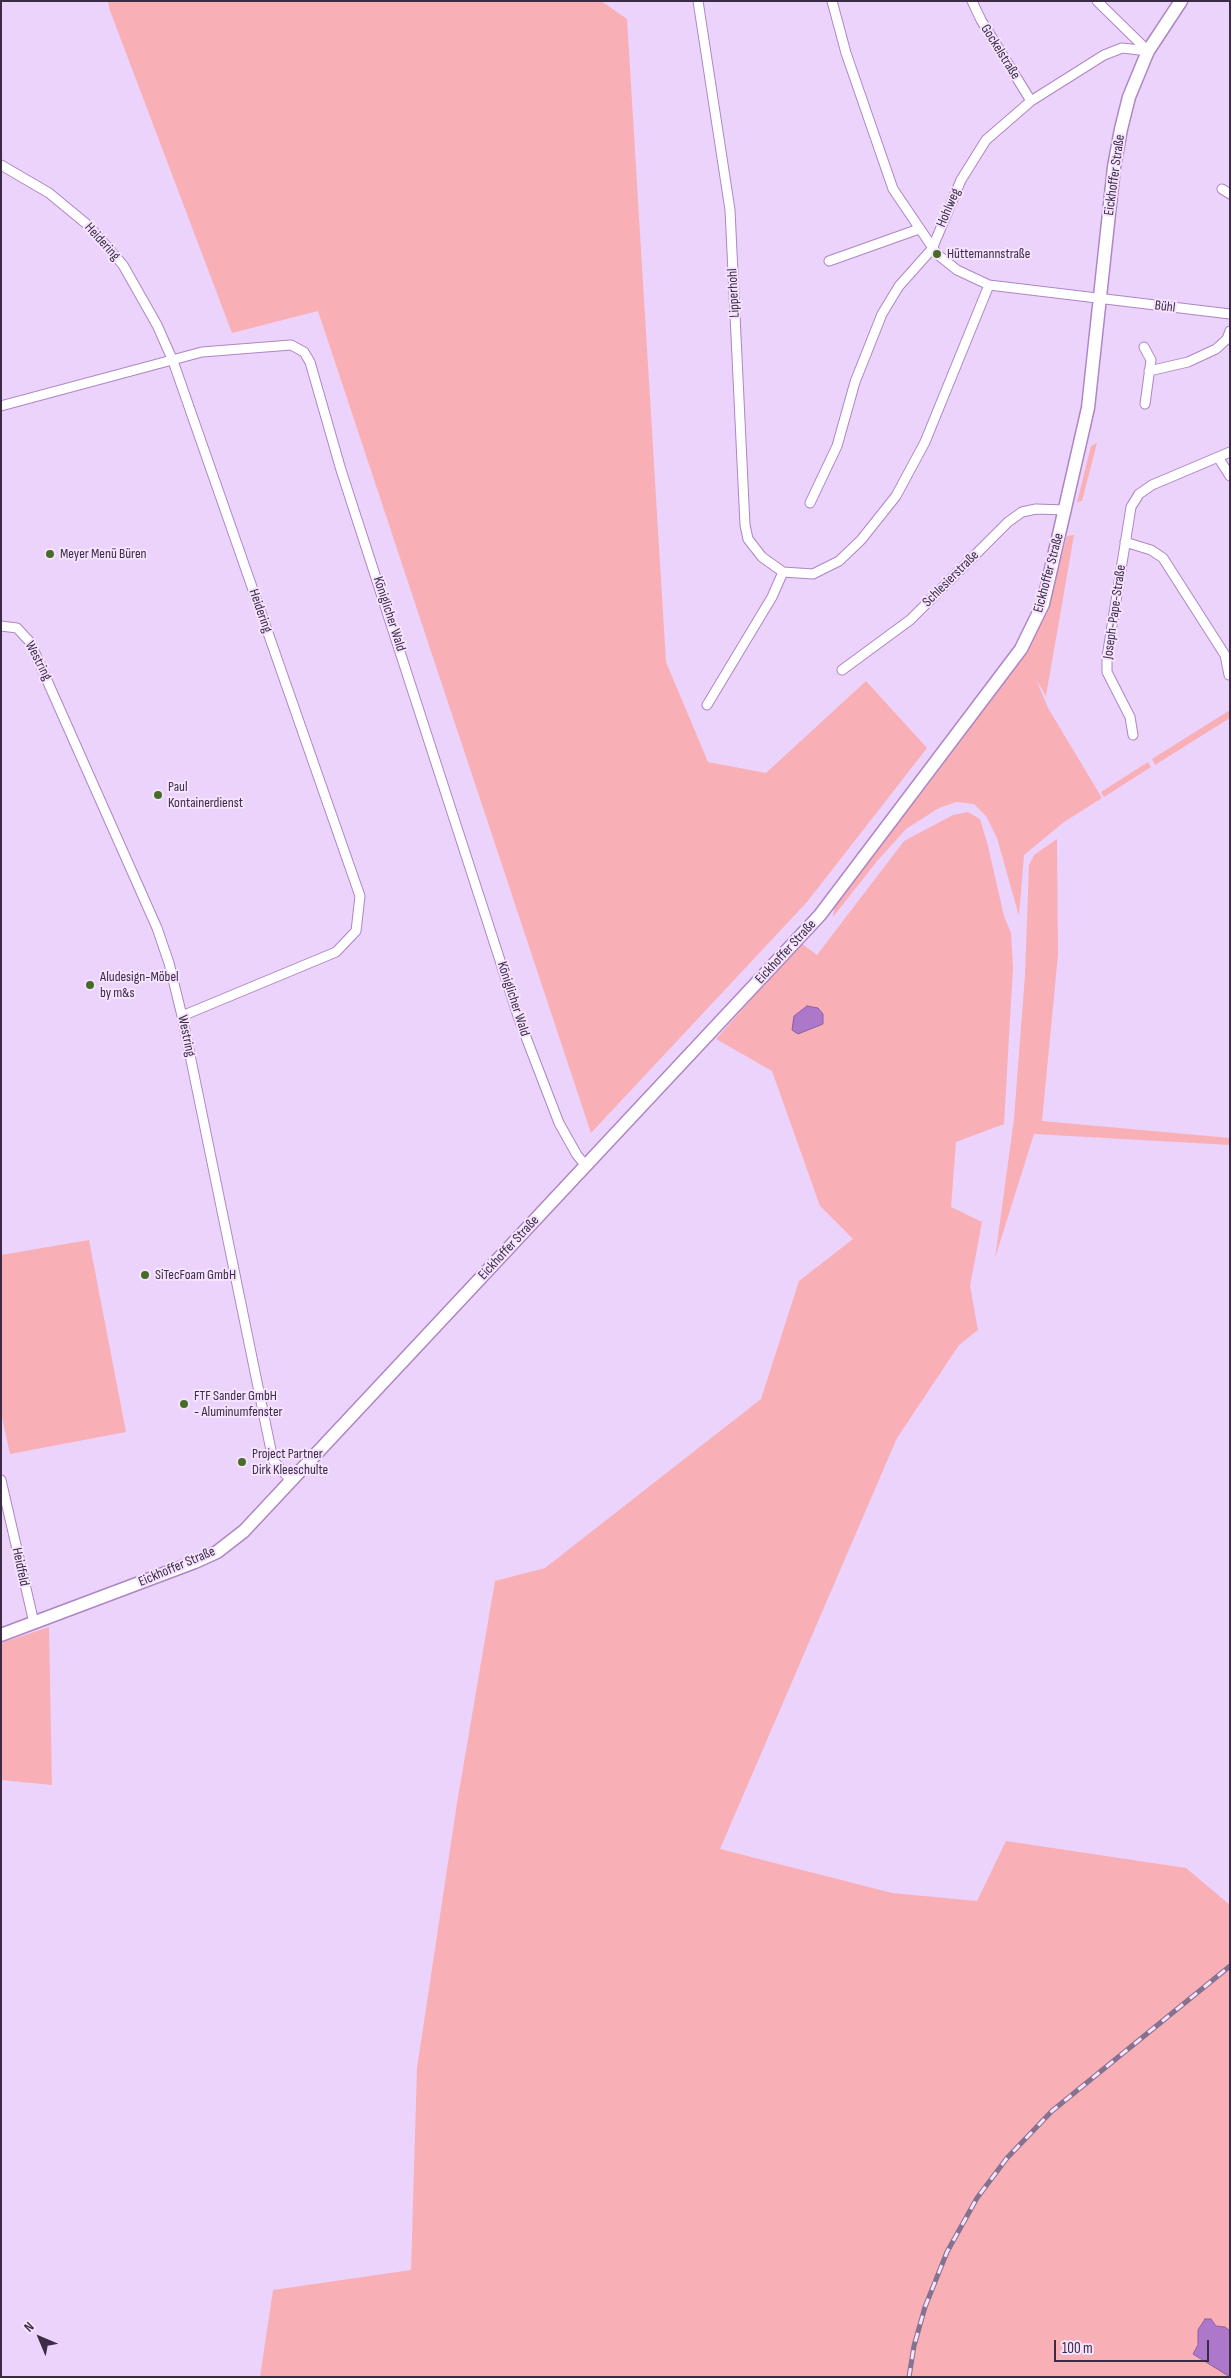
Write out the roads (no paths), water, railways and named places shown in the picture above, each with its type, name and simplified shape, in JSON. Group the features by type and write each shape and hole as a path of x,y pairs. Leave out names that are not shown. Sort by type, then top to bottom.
{"main road":[{"name":"Eickhoffer Straße","path":"1,1635 217,1552 244,1531 820,915 1020,649 1043,604 1088,408 1114,166 1120,129 1129,97 1148,51 1181,1"}],"street":[{"name":"Lipperhohl","path":"698,1 730,210 745,525 748,539 757,551 783,572"},
{"path":"832,1 846,54 893,189 932,249 957,270 989,285 1100,299"},
{"name":"Gockelstraße","path":"972,1 1031,101"},
{"path":"1097,1 1148,51"},
{"name":"Hohlweg","path":"810,503 837,446 855,382 882,314 900,286 932,249 961,180 986,140 1031,101 1104,54 1122,48 1148,51"},
{"name":"Heidering","path":"1,165 49,193 90,226 123,265 157,325 173,362 360,896 356,931 336,952 182,1016"},
{"path":"829,261 919,229"},
{"path":"706,705 772,597 783,572 813,574 838,561 861,540 896,496 925,442 989,285"},
{"name":"Bühl","path":"1100,299 1230,314"},
{"path":"1149,371 1188,362 1216,349 1227,339 1230,332"},
{"name":"Königlicher Wald","path":"1,406 173,362 202,352 291,345 299,348 307,357 341,470 519,1019 560,1123 576,1155 586,1166"},
{"path":"1144,347 1151,360 1145,404"},
{"name":"Joseph-Pape-Straße","path":"1133,735 1130,717 1107,672 1107,657 1131,507 1139,494 1152,485 1230,452"},
{"path":"1218,457 1230,476"},
{"name":"Schlesierstraße","path":"842,670 910,620 1008,522 1022,512 1036,509 1066,510"},
{"path":"1125,542 1151,550 1163,558 1225,655 1229,674"},
{"name":"Westring","path":"1,626 17,628 30,642 157,928 169,963 182,1016 273,1460 291,1480"},
{"name":"Heidfeld","path":"1,1480 34,1623"}],"railway":[{"path":"909,2377 914,2346 925,2307 947,2252 977,2198 1007,2158 1052,2111 1230,1966"}],"place":[{"name":"Hüttemannstraße","path":"937,254"},
{"name":"Meyer Menü Büren","path":"50,554"},
{"name":"Paul Kontainerdienst","path":"158,795"},
{"name":"Aludesign-Möbel by m&s","path":"90,985"},
{"name":"SiTecFoam GmbH","path":"145,1275"},
{"name":"FTF Sander GmbH - Aluminumfenster","path":"184,1404"},
{"name":"Project Partner Dirk Kleeschulte","path":"242,1462"}]}
